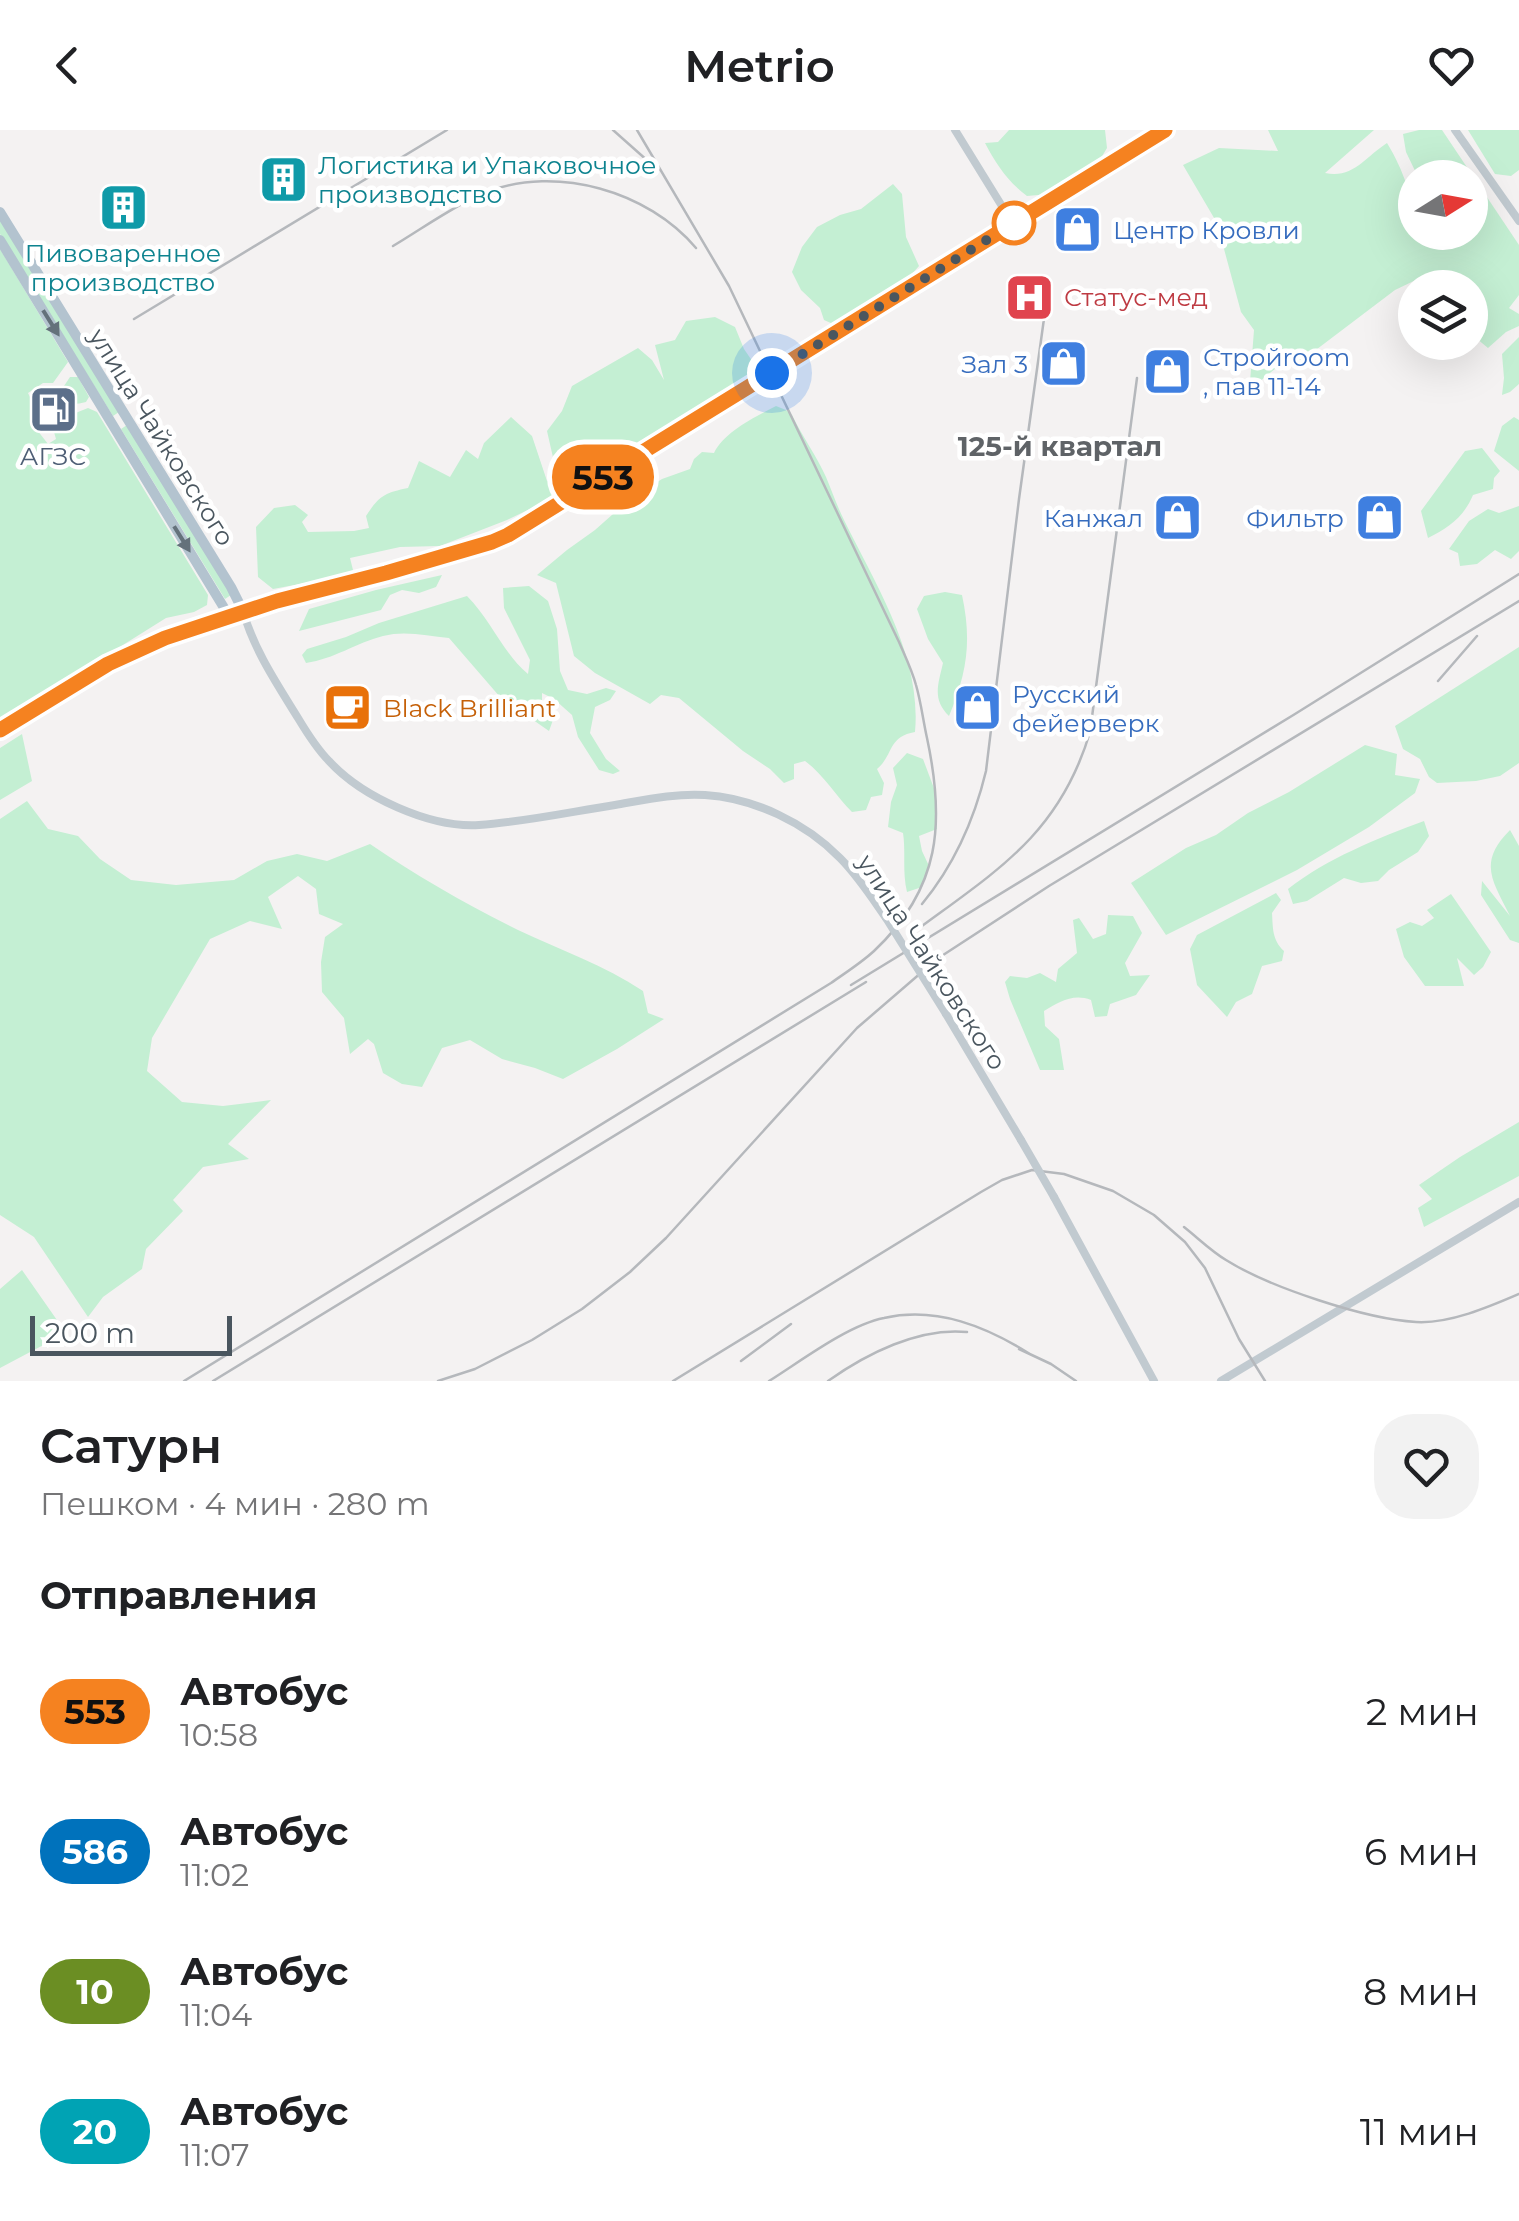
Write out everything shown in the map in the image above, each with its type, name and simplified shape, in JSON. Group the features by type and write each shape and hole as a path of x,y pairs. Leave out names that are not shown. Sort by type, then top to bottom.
{"main road":[{"path":"0,730 122,656 242,611 386,573 508,535 1165,130"},
{"name":"улица Чайковского","path":"0,212 231,586 242,611"},
{"name":"улица Чайковского","path":"0,240 229,616"}],"street":[{"path":"955,130 1013,224"},
{"path":"1455,130 1519,221"},
{"name":"улица Чайковского","path":"242,611 250,636 328,760 390,804 417,815 476,825 672,796 706,795 738,800 774,813 838,856 886,918 1022,1140 1154,1381"},
{"name":"улица Чайковского","path":"229,616 250,636"},
{"path":"1221,1381 1519,1202"}],"green space":[{"path":"1009,130 1105,130 1107,148 1098,163 1050,194 1027,196 1003,172 985,143 998,142"},
{"path":"1268,130 1374,130 1325,173 1351,170 1387,143 1398,164 1398,250 1488,250 1488,199 1519,245 1519,295 1509,308 1519,314 1519,326 1488,348 1488,270 1398,270 1398,289 1296,365 1288,358 1258,383 1250,382 1254,330 1241,312 1217,223 1183,165 1219,148 1278,151"},
{"path":"1442,130 1462,160 1410,160 1403,134"},
{"path":"1468,130 1519,130 1519,170 1511,176 1495,174"},
{"path":"893,184 902,194 906,237 919,266 868,307 833,324 824,320 820,308 801,290 792,272 802,247 817,227 861,209"},
{"path":"0,218 119,412 113,416 0,234"},
{"path":"0,249 68,362 53,383 43,383 28,393 41,419 34,426 48,444 56,439 54,432 73,414 88,408 97,412 208,595 207,605 166,618 0,722"},
{"path":"715,317 735,327 759,371 704,408 634,445 532,508 440,546 400,547 350,558 354,574 273,589 258,577 256,527 274,508 295,505 308,515 302,522 308,532 369,528 366,516 371,509 383,496 408,488 419,461 450,477 466,450 478,459 484,443 511,417 532,436 547,481 557,475 547,431 562,411 572,386 638,348 652,360 664,380 655,345 675,340 686,321"},
{"path":"1519,337 1519,384 1502,395 1502,354"},
{"path":"70,377 78,377 89,397 86,402 70,404 58,395"},
{"path":"776,406 792,415 822,469 894,622 911,676 915,732 895,742 877,769 884,783 882,795 871,797 866,810 852,812 805,761 794,764 794,779 784,783 679,698 661,695 650,704 595,673 574,656 556,583 537,575 630,499 662,479 690,469 702,452 714,453 732,432"},
{"path":"1514,417 1519,420 1519,471 1494,451 1502,426"},
{"path":"127,425 231,595 225,599 121,429"},
{"path":"1482,448 1500,471 1494,478 1493,489 1473,495 1455,521 1428,538 1421,511 1465,451"},
{"path":"1519,506 1519,551 1511,559 1495,550 1477,564 1460,566 1458,553 1449,549 1469,521 1488,509 1499,513"},
{"path":"442,575 436,587 390,595 381,610 299,631 309,609"},
{"path":"529,586 548,601 557,629 560,671 568,690 587,694 606,688 616,691 610,700 595,707 590,733 606,759 620,771 613,774 599,770 578,737 572,715 554,699 542,693 542,702 553,720 549,731 500,697 449,638 391,634 316,661 306,663 302,655 307,649 379,623 467,596 528,674 530,660 504,608 503,588"},
{"path":"945,592 962,595 967,627 964,671 949,716 938,698 943,663 928,639 917,609 924,596"},
{"path":"1519,647 1519,763 1500,776 1437,783 1429,777 1420,759 1403,749 1395,726"},
{"path":"22,734 32,781 0,800 0,748"},
{"path":"1365,745 1397,754 1395,775 1420,779 1415,793 1369,827 1297,870 1166,935 1131,883"},
{"path":"907,753 923,759 935,791 937,829 919,836 929,866 922,887 907,892 903,833 888,827 897,785 893,768"},
{"path":"27,801 48,829 78,836 100,859 131,880 176,885 234,880 267,861 297,854 327,861 370,844 480,911 628,982 643,991 648,1013 664,1019 563,1079 502,1059 470,1040 442,1048 422,1087 402,1084 383,1073 374,1044 368,1039 350,1054 344,1018 322,992 325,937 343,924 319,914 316,889 298,876 268,897 282,929 250,921 210,939 152,1038 147,1071 182,1102 223,1106 271,1100 228,1144 249,1159 203,1167 173,1200 183,1211 146,1249 142,1269 103,1297 88,1317 34,1237 0,1215 0,819"},
{"path":"1424,821 1429,836 1418,852 1378,881 1361,883 1344,878 1307,901 1293,904 1288,889 1303,878 1353,850"},
{"path":"1510,830 1519,846 1519,943 1510,940 1481,895 1482,881 1510,916 1494,882 1491,862"},
{"path":"1276,893 1281,900 1272,913 1275,938 1284,951 1282,961 1262,966 1252,994 1236,1002 1227,1017 1197,985 1190,949 1197,935"},
{"path":"1451,894 1491,952 1474,975 1457,958 1464,986 1425,986 1404,957 1396,929 1410,922 1422,926 1434,918 1427,910"},
{"path":"1108,915 1133,916 1142,933 1125,963 1130,976 1150,975 1136,995 1110,1004 1107,1016 1095,1017 1091,1000 1078,998 1044,1011 1045,1026 1059,1039 1064,1070 1040,1070 1005,982 1010,976 1027,978 1040,973 1056,982 1058,969 1077,953 1073,920 1079,918 1093,939 1106,934"},
{"path":"1519,1122 1519,1176 1424,1227 1418,1208 1432,1199 1419,1185"},
{"path":"22,1270 66,1333 0,1368 0,1289"}],"railway":[{"path":"134,319 447,130"},
{"path":"613,130 649,162"},
{"path":"184,1381 831,983 869,955 896,927 925,878 936,826 936,798 921,704 910,668 729,286 637,130"},
{"path":"393,246 486,192 542,181 600,188 627,198 653,211 696,248"},
{"path":"922,904 962,841 986,771 1047,297"},
{"path":"918,929 1023,846 1062,797 1077,767 1090,732 1137,378"},
{"path":"851,985 1519,574"},
{"path":"438,1381 475,1369 532,1340 582,1309 630,1272 666,1238 857,1028 937,959 1049,886 1519,601"},
{"path":"1438,681 1477,636"},
{"path":"213,1381 866,982"},
{"path":"673,1381 981,1192 1032,1170 1064,1174 1113,1191 1154,1215 1185,1242 1205,1268 1239,1339 1265,1381"},
{"path":"1184,1227 1215,1253 1244,1270 1292,1291 1395,1320 1442,1320 1519,1294"},
{"path":"769,1381 855,1328 904,1315 961,1321 1030,1354"},
{"path":"741,1361 791,1324"},
{"path":"828,1381 859,1361 912,1338 967,1332"},
{"path":"1019,1349 1076,1381"}],"bus line":[{"name":"553","path":"0,730 136,649 242,611 492,542 526,526 1165,130"}],"place":[{"name":"Логистика и Упаковочное производство","path":"283,179"},
{"name":"Пивоваренное производство","path":"123,207"},
{"name":"Центр Кровли","path":"1078,230"},
{"name":"Статус-мед","path":"1029,297"},
{"name":"Зал 3","path":"1063,364"},
{"name":"Стройroom , пав 11-14","path":"1168,371"},
{"name":"АГЗС","path":"53,410"},
{"name":"Канжал","path":"1178,518"},
{"name":"Фильтр","path":"1379,518"},
{"name":"Black Brilliant","path":"348,708"},
{"name":"Русский фейерверк","path":"977,708"}],"district":[{"name":"125-й квартал","path":"1060,446"}],"route":[{"path":"772,373 1014,223"}]}
